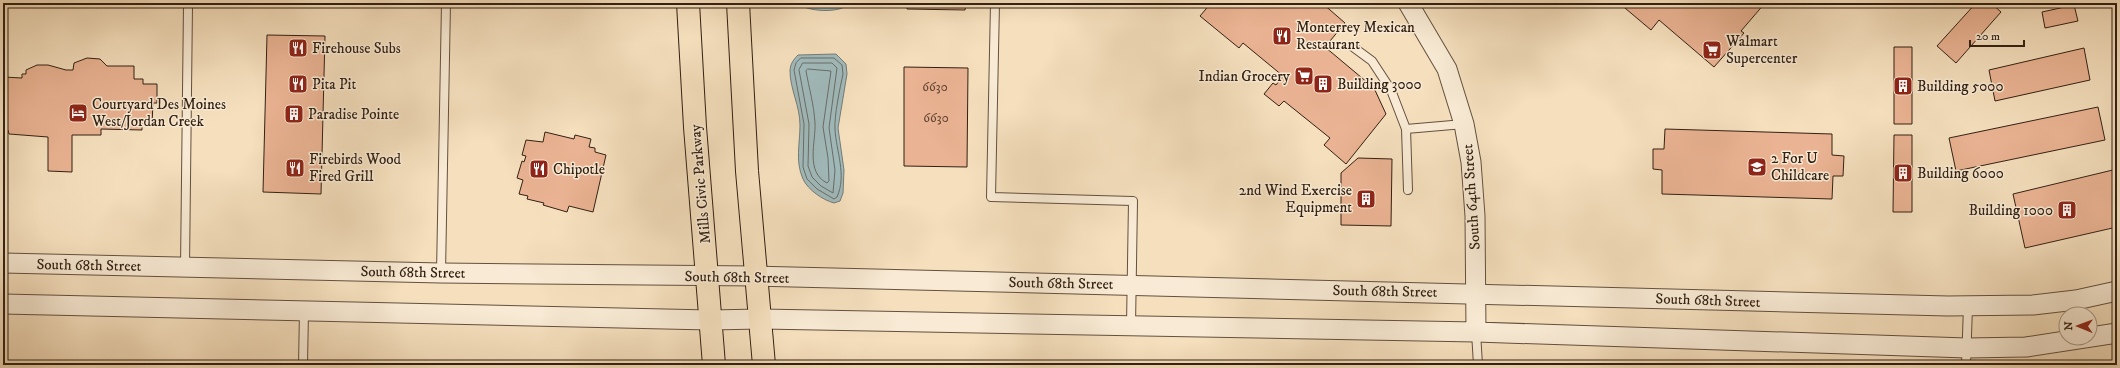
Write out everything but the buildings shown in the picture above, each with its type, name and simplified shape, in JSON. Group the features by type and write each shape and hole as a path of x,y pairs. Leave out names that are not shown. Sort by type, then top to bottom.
{"main road":[{"name":"Mills Civic Parkway","path":"688,3 714,365"},
{"path":"738,3 746,155 764,365"}],"street":[{"name":"South 64th Street","path":"1408,3 1447,69 1464,124 1471,162 1475,216 1476,332"},
{"name":"South 68th Street","path":"3,263 441,272 756,276 1476,293 1874,305 2033,305 2076,300 2117,291"},
{"path":"3,304 710,320 760,319 1476,332 1967,357 2117,333"}],"lane":[{"path":"185,267 188,3"},
{"path":"441,272 446,3"},
{"path":"995,3 991,197 1133,201 1131,326"},
{"path":"1353,47 1372,61 1391,90 1406,129 1408,190"},
{"path":"1406,129 1464,124"},
{"path":"1967,357 1968,306"},
{"path":"303,365 304,311"},
{"path":"1476,332 1478,365"}],"water":[{"path":"797,3 850,3 846,7 839,9 816,10"},
{"path":"836,54 846,64 847,74 838,128 844,170 843,193 840,201 834,203 825,200 812,191 803,179 799,166 798,152 800,118 790,78 790,68 791,64 798,55"}],"place":[{"name":"Monterrey Mexican Restaurant","path":"1282,36"},
{"name":"Firehouse Subs","path":"298,48"},
{"name":"Walmart Supercenter","path":"1712,50"},
{"name":"Indian Grocery","path":"1304,76"},
{"name":"Pita Pit","path":"298,84"},
{"name":"Building 3000","path":"1323,84"},
{"name":"Building 5000","path":"1903,86"},
{"name":"Courtyard Des Moines West/Jordan Creek","path":"78,113"},
{"name":"Paradise Pointe","path":"294,114"},
{"name":"2 For U Childcare","path":"1757,167"},
{"name":"Firebirds Wood Fired Grill","path":"295,168"},
{"name":"Chipotle","path":"539,169"},
{"name":"Building 6000","path":"1903,173"},
{"name":"2nd Wind Exercise Equipment","path":"1366,199"},
{"name":"Building 1000","path":"2067,210"}]}
